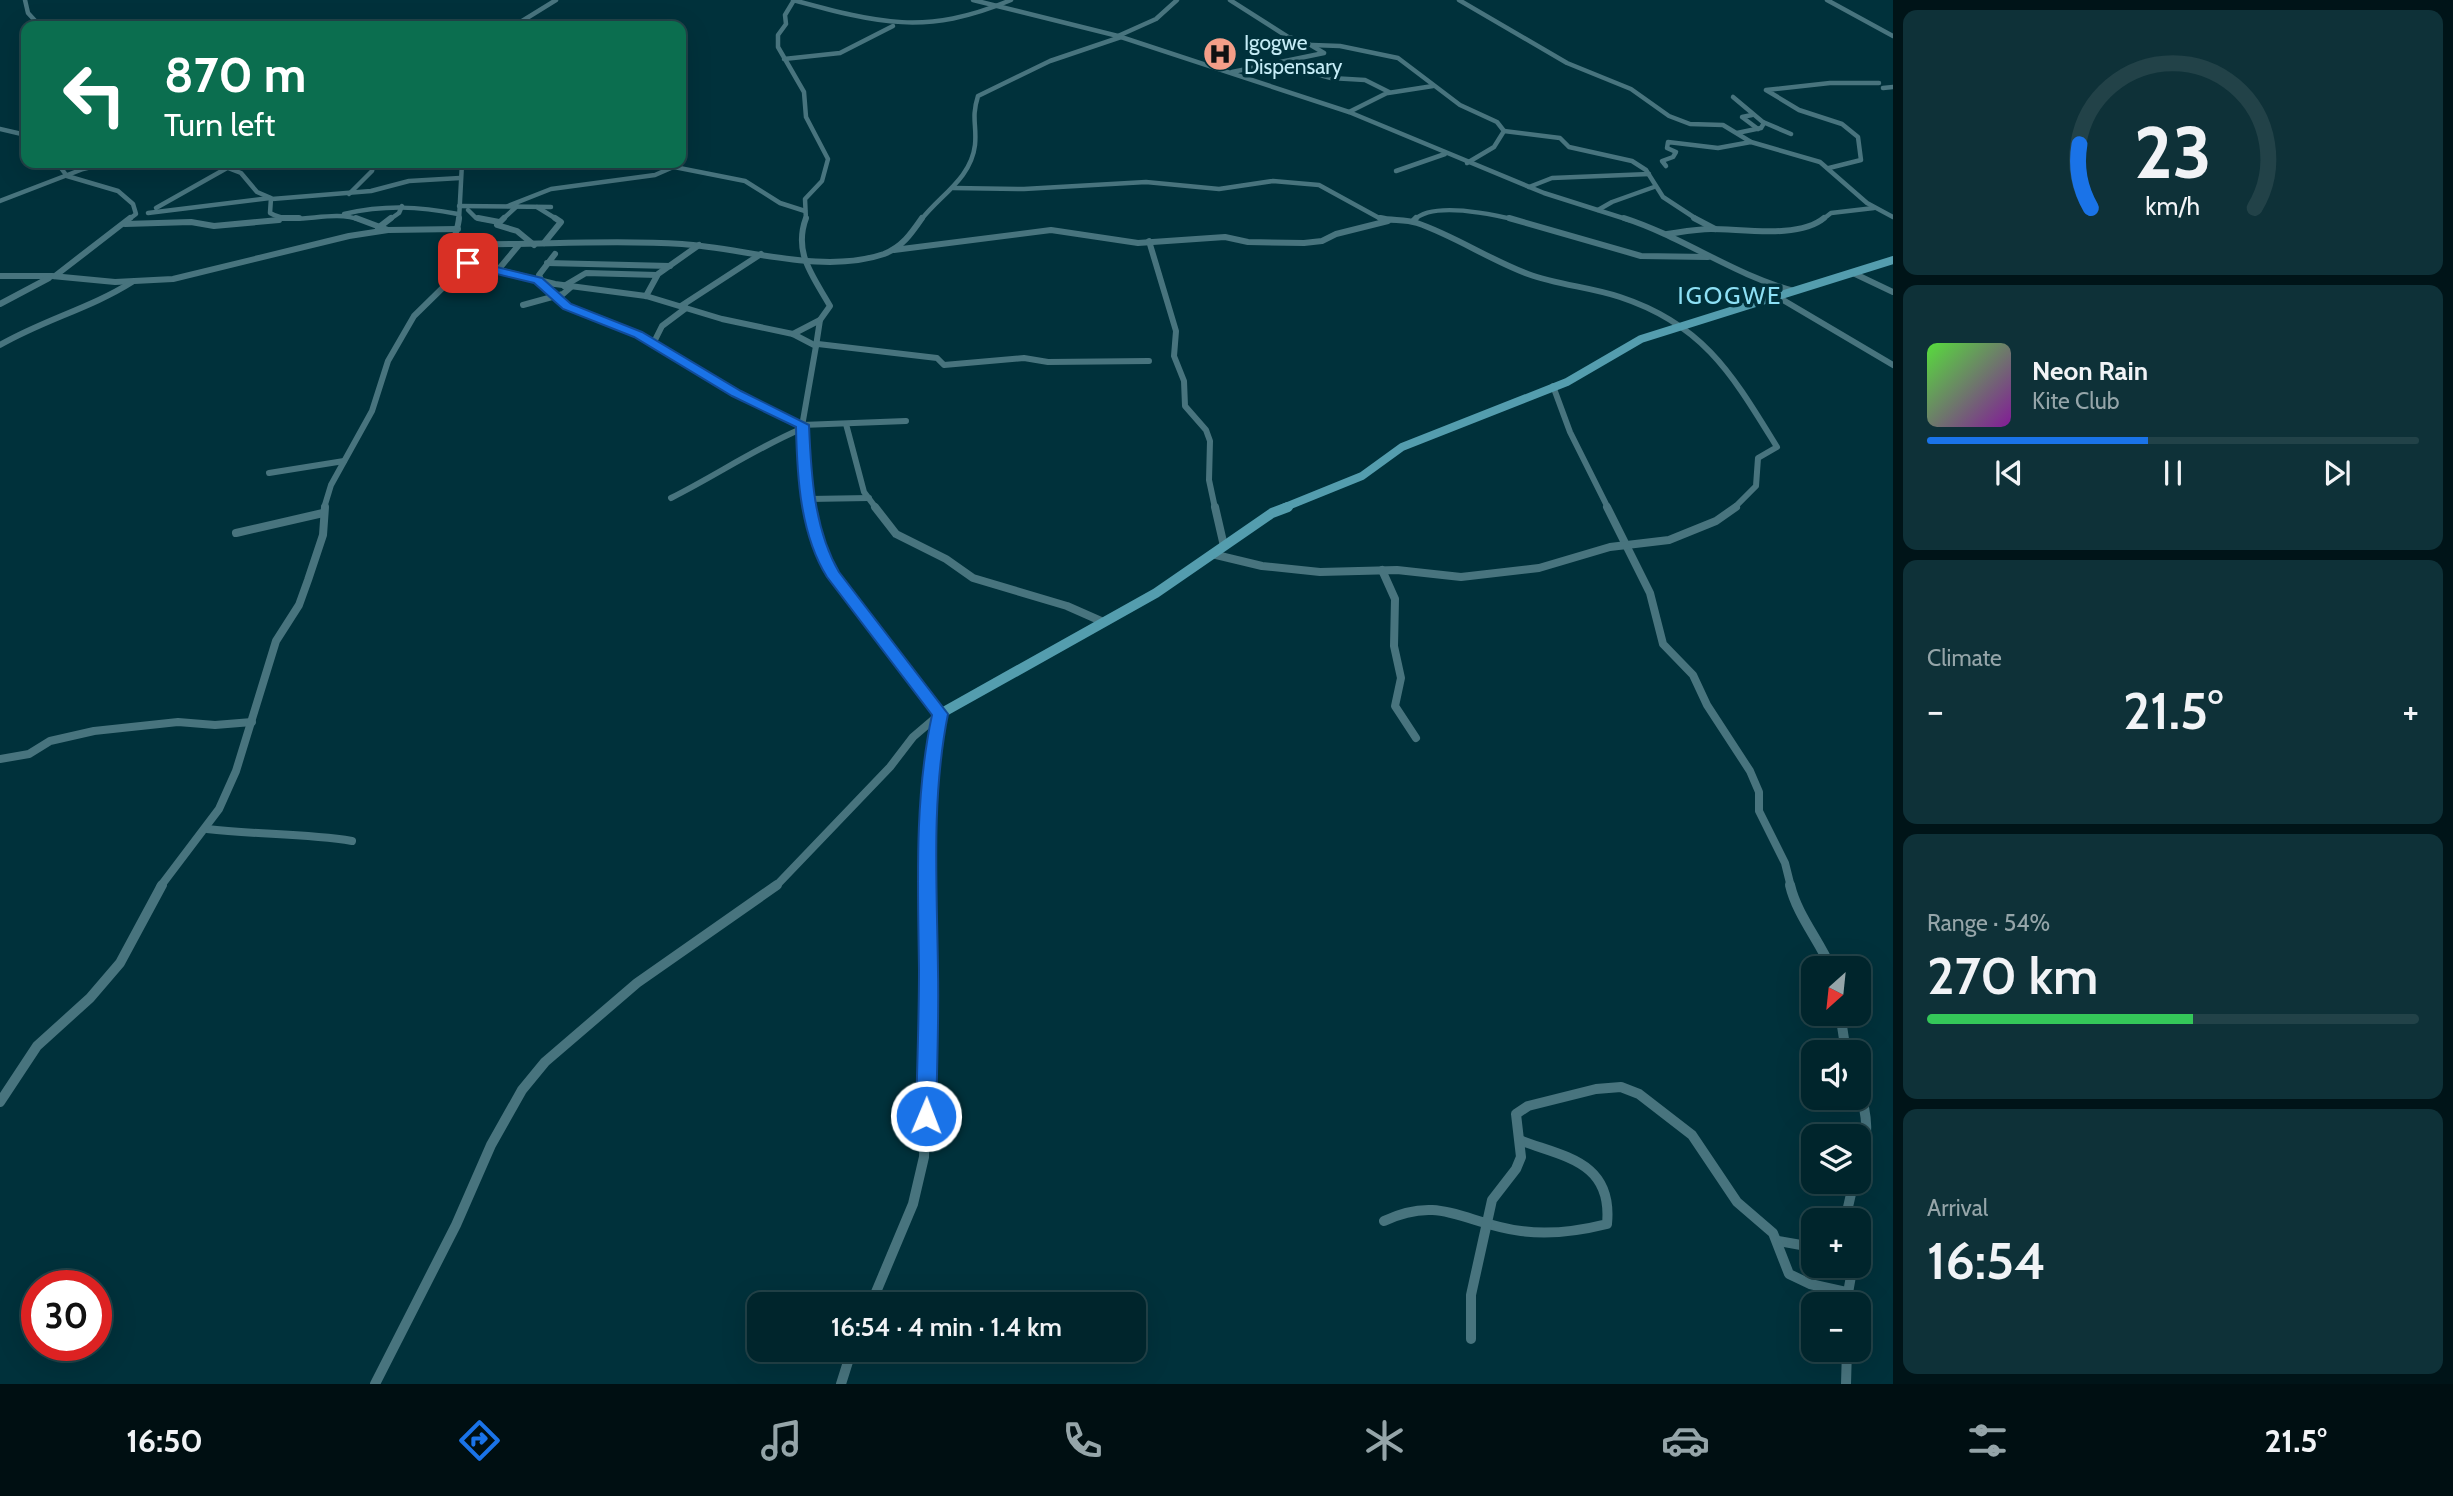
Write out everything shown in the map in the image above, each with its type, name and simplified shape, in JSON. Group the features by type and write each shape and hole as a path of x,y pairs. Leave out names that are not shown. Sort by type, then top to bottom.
{"main road":[{"path":"940,714 1101,621 1156,593 1272,513 1362,476 1402,447 1576,377 1630,344 1893,260"}],"street":[{"path":"25,0 28,13 35,21"},
{"path":"522,21 556,0"},
{"path":"793,334 820,320 830,306 804,260 800,235 807,217 806,198 826,172 827,155 806,117 804,92 784,59 777,39 794,0 872,21 903,24"},
{"path":"973,0 1120,37 1349,112 1446,155 1529,187 1667,234 1760,282 1794,291"},
{"path":"784,59 840,52 885,28 955,19 1011,0"},
{"path":"891,251 903,244 934,202 953,188 964,174 975,146 972,115 978,96 1050,61 1120,37 1156,19 1177,0"},
{"path":"1230,0 1288,37 1312,45 1324,53 1231,72"},
{"path":"1460,0 1567,63 1631,89 1669,116 1691,124 1720,125 1751,142 1818,161 1874,208 1893,217"},
{"path":"1827,0 1893,36"},
{"path":"1312,45 1340,46 1395,56 1408,62 1433,86 1473,113 1497,122 1504,131 1560,138 1569,147 1632,161 1648,174 1654,187 1681,212 1715,229"},
{"path":"1273,63 1321,77 1365,80 1388,93"},
{"path":"1829,168 1861,160 1861,148 1856,132 1840,122 1797,109 1766,90 1830,83 1893,87"},
{"path":"1349,112 1372,98 1388,93 1433,86"},
{"path":"1733,97 1752,115 1791,135"},
{"path":"1752,115 1742,117 1758,129"},
{"path":"1737,133 1758,129 1763,122"},
{"path":"0,129 21,134"},
{"path":"1467,163 1493,150 1504,131"},
{"path":"1666,166 1662,161 1673,157 1676,152 1667,148 1668,142 1689,142 1710,149 1736,147 1751,142"},
{"path":"1396,171 1446,155"},
{"path":"61,168 67,176 122,192 134,206 134,218"},
{"path":"0,201 86,168"},
{"path":"0,303 53,276 134,218 225,168"},
{"path":"229,168 240,173 257,192 272,198"},
{"path":"349,194 373,168"},
{"path":"461,168 461,211 453,244 454,257 468,263 568,287 646,296 793,334 817,345 885,350 908,357 937,358 944,365 1024,358 1048,362 1149,362"},
{"path":"508,206 551,189 655,175 671,168 745,181 780,203 805,211"},
{"path":"77,178 78,171"},
{"path":"1529,187 1552,178 1648,174"},
{"path":"148,212 272,198 349,194 387,188 409,181 460,178"},
{"path":"953,188 1024,189 1146,182 1219,188 1278,181 1319,185 1376,217 1413,221 1496,262 1554,284 1620,297 1682,326 1711,350 1734,378 1777,448 1759,457 1756,486 1729,514 1669,540 1627,544 1595,551 1555,565 1461,577 1382,570 1294,570 1212,554"},
{"path":"1598,210 1609,200 1632,196 1654,187"},
{"path":"272,198 270,213 282,220"},
{"path":"125,224 191,222 214,226 344,214 375,206 461,211 476,218 499,222"},
{"path":"378,228 399,213 402,206"},
{"path":"461,211 475,206 551,207"},
{"path":"485,212 492,206"},
{"path":"499,222 517,206"},
{"path":"537,207 561,222 544,243"},
{"path":"1667,234 1715,229 1759,232 1816,226 1831,213 1874,208"},
{"path":"1413,221 1420,214 1432,211 1481,212 1533,223 1641,256 1711,258"},
{"path":"344,214 388,230"},
{"path":"453,244 519,246 574,241 699,245 804,260 853,259 891,251 1051,230 1133,242 1225,237 1248,242 1304,243 1322,241 1336,234 1390,220"},
{"path":"499,222 497,225 517,231 534,244"},
{"path":"0,276 53,276 132,282 186,276 297,248 388,230 458,229"},
{"path":"1149,242 1176,331 1174,356 1185,389 1185,406 1206,430 1210,441 1209,480 1224,545"},
{"path":"646,296 657,275 699,245"},
{"path":"498,270 519,246"},
{"path":"555,254 539,275 540,281 567,307 638,335 736,393 802,427"},
{"path":"653,344 662,326 683,307 761,254"},
{"path":"0,1101 37,1046 90,998 120,963 130,948 152,898 207,829 236,771 263,676 276,641 299,605 323,535 323,513 331,485 372,411 388,361 414,316 468,263"},
{"path":"547,263 670,266"},
{"path":"523,305 555,297 586,273 657,275"},
{"path":"1853,274 1893,292"},
{"path":"0,345 33,326 61,318 86,303 107,298 132,282"},
{"path":"1778,297 1893,365"},
{"path":"820,320 802,427 815,538 832,574 940,714 932,751 926,865 929,973 922,1168 911,1209 876,1292"},
{"path":"1553,386 1572,436 1650,593 1663,644 1693,675 1707,705 1750,771 1759,792 1759,811 1785,863 1794,902 1819,940 1826,956"},
{"path":"671,498 726,470 767,443 802,427 906,421"},
{"path":"846,424 856,453 855,467 869,498 896,534 946,559 969,576 1057,603 1101,621"},
{"path":"270,473 344,461"},
{"path":"809,499 869,498"},
{"path":"236,533 286,519 323,513"},
{"path":"1382,570 1395,599 1394,646 1401,678 1395,706 1416,738"},
{"path":"375,1384 429,1280 497,1132 512,1104 537,1072 637,983 775,887 890,767 913,737 940,714"},
{"path":"0,759 29,754 50,741 94,732 178,722 215,725 252,722"},
{"path":"207,829 257,835 306,833 352,841"},
{"path":"1471,1339 1471,1295 1477,1258 1498,1186 1518,1166 1522,1141 1514,1119 1521,1108 1596,1089 1629,1089 1654,1104 1692,1135 1737,1202 1779,1241 1789,1274 1831,1292"},
{"path":"1384,1221 1397,1213 1416,1208 1457,1211 1518,1230 1565,1233 1607,1224 1610,1213 1604,1195 1583,1162 1522,1141"},
{"path":"1779,1241 1801,1245"},
{"path":"841,1384 848,1362"},
{"path":"1846,1384 1847,1362"}],"place":[{"name":"Igogwe Dispensary","path":"1220,54"}],"district":[{"name":"IGOGWE","path":"1730,295"}],"route":[{"path":"468,263 538,281 567,307 638,335 721,385 802,425 804,475 810,515 820,552 832,574 940,714 932,751 926,865 929,973 926,1116"}]}
